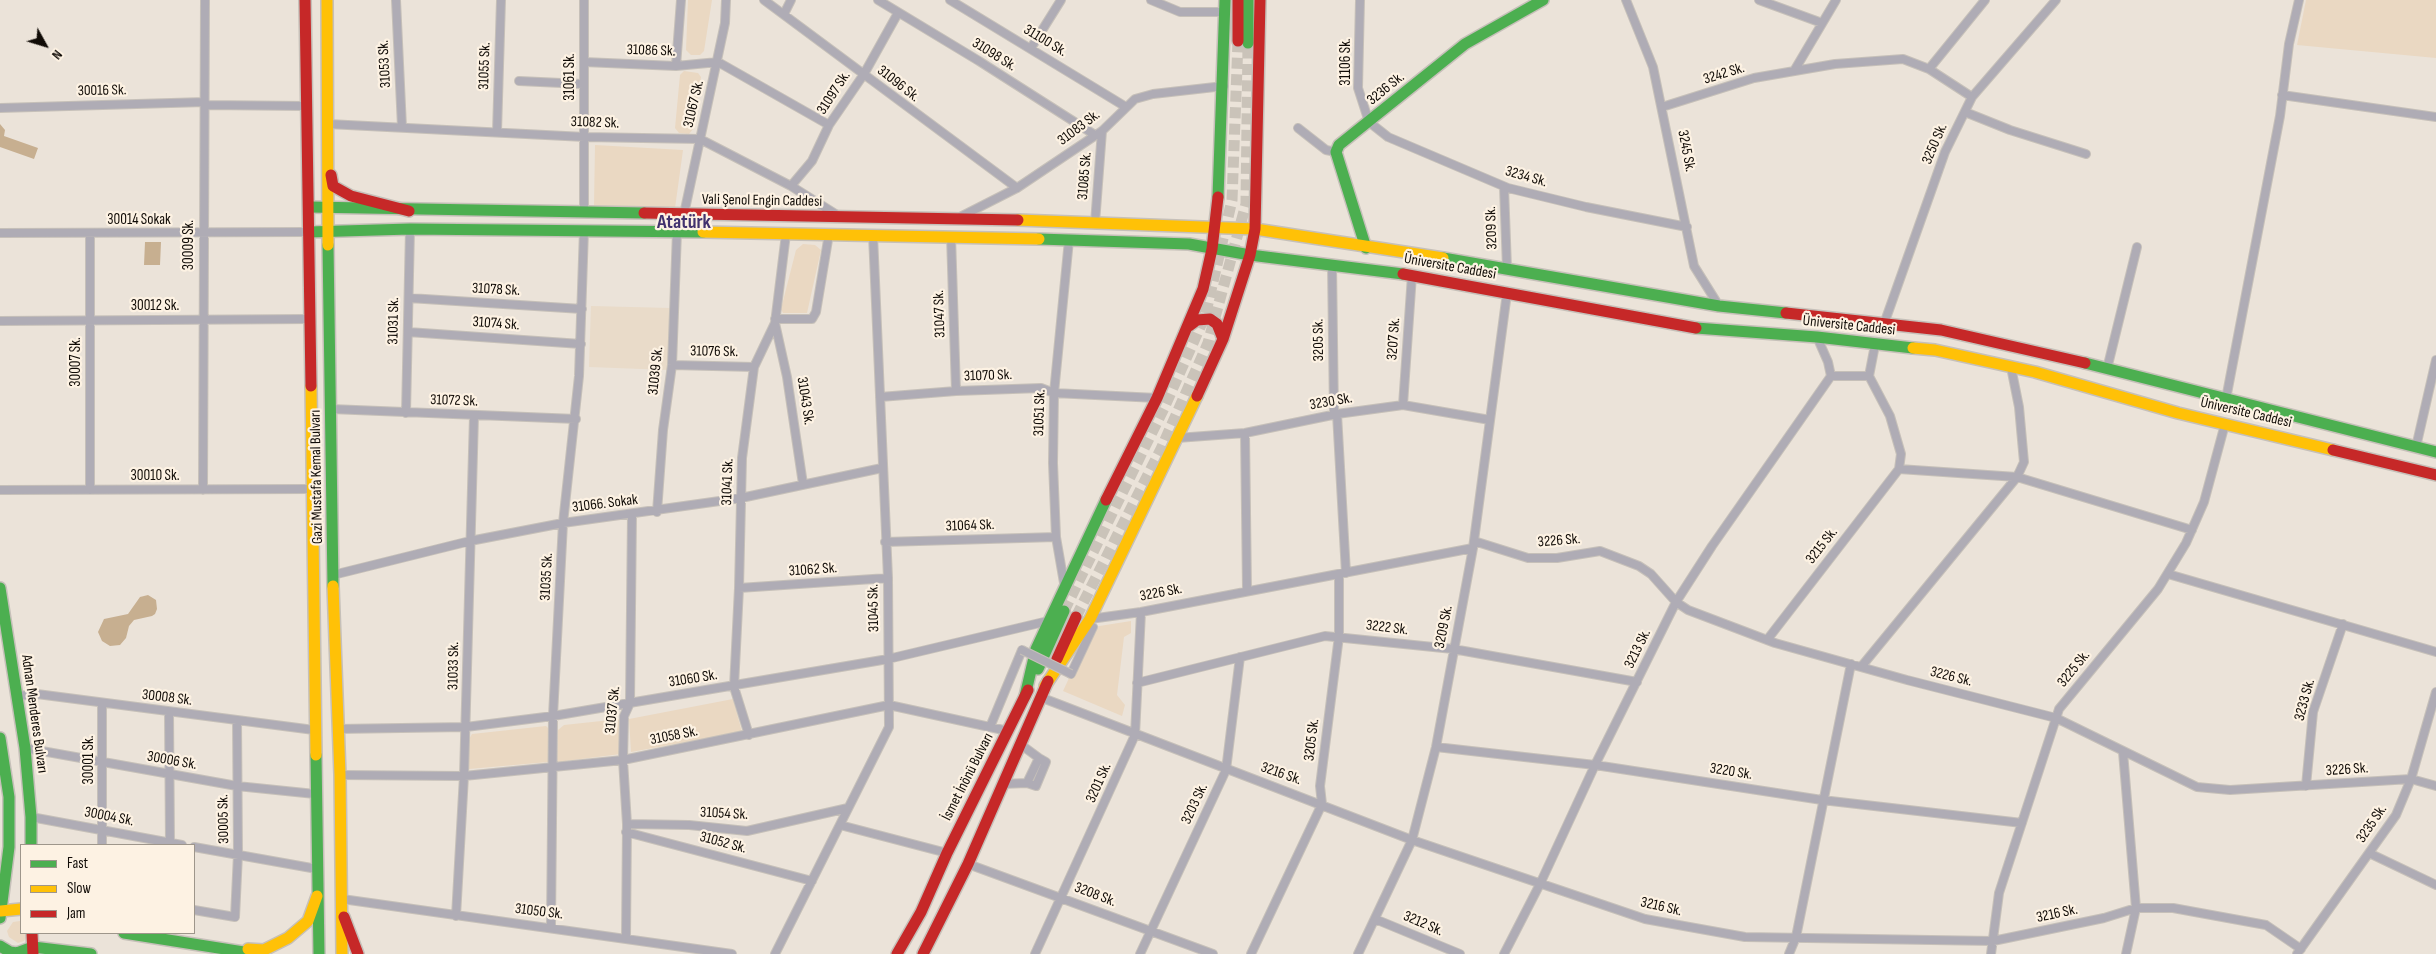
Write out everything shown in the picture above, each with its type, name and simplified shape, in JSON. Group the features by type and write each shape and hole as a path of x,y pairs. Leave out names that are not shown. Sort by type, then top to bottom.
{"main road":[{"name":"Gazi Mustafa Kemal Bulvarı","path":"304,0 319,954"},
{"name":"Gazi Mustafa Kemal Bulvarı","path":"327,0 327,162 342,954"},
{"path":"1025,696 1036,649 1065,585 1157,398 1203,289 1212,250 1219,189 1224,86 1225,0"},
{"path":"1238,0 1243,42 1248,0"},
{"path":"1045,686 1091,623 1223,339 1250,255 1255,230 1260,0"},
{"name":"3236 Sk.","path":"1336,152 1339,145 1465,44 1543,0"},
{"path":"1336,152 1366,248"},
{"path":"327,162 333,186 343,192 409,211"},
{"name":"Vali Şenol Engin Caddesi","path":"308,207 409,211 958,218 1255,230"},
{"path":"309,232 410,229 873,234 1189,244 1212,250"},
{"name":"Üniversite Caddesi","path":"1255,230 1507,268 1719,306 1941,330 2107,369 2436,452"},
{"name":"Üniversite Caddesi","path":"1212,250 1412,275 1714,331 1816,336 1875,345 1934,350 2011,367 2225,424 2436,474"},
{"path":"1188,328 1197,320 1210,319 1217,324 1223,339"},
{"name":"Adnan Menderes Bulvarı","path":"0,588 25,748 32,817 32,844"},
{"name":"İsmet İnönü Bulvarı","path":"897,954 921,912 947,853 1025,696 1064,612"},
{"path":"923,954 968,864 1076,617"},
{"path":"0,738 8,797 9,847 0,918"},
{"path":"131,934 230,948 264,950 288,938 308,921 318,894"},
{"path":"342,904 347,928 358,954"},
{"path":"0,911 20,909"},
{"path":"32,934 33,951"},
{"path":"0,946 10,952 18,953 33,951 91,954"},
{"path":"230,948 256,954"}],"street":[{"name":"30009 Sk.","path":"203,490 202,233 205,0"},
{"name":"31053 Sk.","path":"396,0 402,127"},
{"name":"31055 Sk.","path":"497,132 501,0"},
{"name":"31061 Sk.","path":"584,0 584,213"},
{"path":"676,66 681,0"},
{"name":"31067 Sk.","path":"684,214 726,23 726,0"},
{"name":"31096 Sk.","path":"764,0 900,103 1017,188"},
{"path":"784,14 791,0"},
{"name":"31098 Sk.","path":"878,0 1099,133"},
{"name":"31100 Sk.","path":"950,0 1126,106"},
{"path":"1030,48 1061,0"},
{"path":"1151,0 1180,12 1225,12"},
{"name":"31106 Sk.","path":"1360,0 1358,88 1369,122"},
{"name":"3245 Sk.","path":"1626,0 1653,67 1694,266 1719,306"},
{"path":"1759,0 1822,23"},
{"path":"1794,72 1836,0"},
{"path":"1929,69 1985,0"},
{"name":"3250 Sk.","path":"1884,324 1945,152 1972,97 2056,0"},
{"path":"2226,399 2282,95 2289,44 2299,0"},
{"name":"31097 Sk.","path":"791,186 812,161 829,125 864,74 898,13"},
{"name":"3242 Sk.","path":"1662,107 1754,78 1835,64 1903,58 1929,69 1972,97"},
{"name":"31086 Sk.","path":"584,62 676,66 718,62"},
{"path":"718,62 829,125"},
{"path":"519,81 583,84"},
{"name":"31083 Sk.","path":"958,218 1017,188 1099,133 1126,106 1135,100 1153,94 1224,86"},
{"path":"2282,95 2436,117"},
{"name":"30016 Sk.","path":"0,108 205,104 307,106"},
{"path":"1965,112 2010,130 2086,154"},
{"name":"3234 Sk.","path":"1369,122 1388,137 1504,187 1586,207 1687,227"},
{"name":"31082 Sk.","path":"328,124 585,137 700,139 791,186 841,218"},
{"path":"1298,128 1326,150 1336,152"},
{"name":"31085 Sk.","path":"1095,223 1099,133"},
{"name":"3209 Sk.","path":"1504,187 1507,268"},
{"name":"31031 Sk.","path":"406,413 410,229"},
{"name":"31035 Sk.","path":"551,927 553,716 564,523 576,420 581,344 584,230"},
{"name":"30014 Sokak","path":"0,233 309,232"},
{"name":"31039 Sk.","path":"657,512 663,430 672,365 676,232"},
{"name":"30007 Sk.","path":"90,234 90,490"},
{"name":"31041 Sk.","path":"749,735 734,687 740,588 742,458 754,367 775,321 786,234"},
{"path":"775,321 812,319 816,312 829,234"},
{"name":"31045 Sk.","path":"775,954 889,727 888,578 873,234"},
{"name":"31047 Sk.","path":"951,236 956,391"},
{"name":"31051 Sk.","path":"1065,585 1056,537 1053,463 1054,393 1069,240"},
{"path":"2107,369 2137,247"},
{"name":"3205 Sk.","path":"1251,954 1322,804 1320,786 1339,636 1343,574 1335,415 1332,264"},
{"name":"3207 Sk.","path":"1403,405 1412,275"},
{"name":"3209 Sk.","path":"1358,954 1412,840 1436,747 1474,545 1507,293"},
{"name":"31078 Sk.","path":"408,298 582,309"},
{"name":"30012 Sk.","path":"0,320 310,319"},
{"name":"31043 Sk.","path":"775,321 787,377 803,484"},
{"name":"31074 Sk.","path":"408,332 581,344"},
{"path":"1816,336 1828,362 1831,376 1869,376"},
{"path":"1875,345 1869,376 1890,416 1902,454 1899,469 2017,477 2192,530"},
{"path":"2416,447 2436,360"},
{"name":"31076 Sk.","path":"672,365 754,367"},
{"path":"1861,667 2017,477 2024,462 2019,407 2011,367"},
{"name":"3213 Sk.","path":"1504,954 1540,884 1595,765 1676,602 1712,546 1831,376"},
{"name":"31070 Sk.","path":"880,397 956,391 1041,388 1054,393 1157,398"},
{"name":"3230 Sk.","path":"1177,438 1245,433 1335,415 1403,405 1490,420"},
{"name":"31072 Sk.","path":"331,409 576,420"},
{"name":"31033 Sk.","path":"456,916 466,727 474,416"},
{"name":"3225 Sk.","path":"1991,954 1999,894 2059,710 2158,589 2168,574 2192,530 2204,502 2225,424"},
{"path":"1245,433 1247,590"},
{"name":"31066. Sokak","path":"334,575 470,541 564,523 657,512 741,498 882,468"},
{"name":"3215 Sk.","path":"1767,640 1899,469"},
{"name":"30010 Sk.","path":"0,490 311,489"},
{"name":"31037 Sk.","path":"626,938 627,828 623,760 624,716 630,703 632,514"},
{"name":"31064 Sk.","path":"885,542 1056,537"},
{"name":"3226 Sk.","path":"1091,623 1247,590 1343,574 1474,545 1528,558 1557,558 1600,551 1639,566 1651,574 1676,602 1688,610 1767,640 1861,667 2056,718 2122,752 2197,787 2230,790 2411,779 2436,786"},
{"path":"2168,574 2436,652"},
{"name":"31062 Sk.","path":"740,588 888,578"},
{"name":"3201 Sk.","path":"1035,954 1135,735 1141,612"},
{"name":"31060 Sk.","path":"337,730 466,727 553,716 734,687 888,659 1048,622"},
{"path":"990,727 1022,650 1071,674 1091,623"},
{"name":"3233 Sk.","path":"2306,786 2312,712 2343,624"},
{"name":"3222 Sk.","path":"1137,683 1325,636 1339,636 1453,650 1637,682"},
{"name":"3203 Sk.","path":"1140,954 1226,770 1240,657"},
{"path":"1789,954 1796,937 1822,800 1851,664"},
{"name":"3235 Sk.","path":"2299,951 2396,815 2411,779 2436,692"},
{"name":"30008 Sk.","path":"16,696 37,694 102,704 314,730"},
{"name":"3216 Sk.","path":"1040,697 1412,840 1645,919 1745,937 1993,941 2104,918 2136,908 2173,908 2266,925 2299,951"},
{"name":"30001 Sk.","path":"102,704 102,844"},
{"name":"31058 Sk.","path":"340,776 464,776 623,760 889,705 1008,731"},
{"path":"169,712 170,844"},
{"name":"30005 Sk.","path":"195,910 235,917 238,854 237,720"},
{"path":"1002,784 1028,783 1039,758 1020,744"},
{"name":"3220 Sk.","path":"1436,747 1595,765 1822,800 2022,823"},
{"name":"30006 Sk.","path":"25,748 237,786 315,794"},
{"path":"2122,752 2136,908 2126,954"},
{"name":"31054 Sk.","path":"627,828 689,825 747,831 848,808"},
{"name":"30004 Sk.","path":"32,817 170,844"},
{"path":"840,825 947,853"},
{"name":"31052 Sk.","path":"627,828 812,881"},
{"path":"195,847 317,869"},
{"path":"2369,853 2436,885"},
{"name":"3208 Sk.","path":"968,864 1213,954"},
{"name":"31050 Sk.","path":"342,904 551,927 732,954"},
{"name":"3212 Sk.","path":"1375,918 1460,954"}],"shaded area":[{"path":"688,0 712,0 704,51 700,55 691,55 686,50"},
{"path":"2306,0 2436,0 2436,58 2297,45"},
{"path":"684,71 698,73 701,77 693,129 689,134 679,133 675,128 680,75"},
{"path":"0,124 5,130 4,136 38,148 34,159 0,147"},
{"path":"595,145 683,150 675,208 594,206"},
{"path":"145,242 161,242 160,265 144,265"},
{"path":"803,244 815,245 821,250 807,313 783,313 781,309 796,250"},
{"path":"591,306 671,308 669,370 589,367"},
{"path":"148,595 156,600 157,609 155,614 134,620 129,626 126,638 120,645 110,646 102,641 98,632 104,619 128,614 140,597"},
{"path":"1131,621 1131,633 1124,637 1117,695 1125,705 1122,716 1063,691 1093,627"},
{"path":"733,699 742,732 631,752 629,719"},
{"path":"620,719 621,754 557,762 558,730 564,725"},
{"path":"546,726 548,728 548,762 469,769 469,739 472,734"},
{"path":"20,921 20,934 28,934 24,941 18,943 9,937 7,931 13,922"}],"tunnel":[{"path":"1064,611 1164,408 1205,316 1232,200 1238,41"},
{"path":"1076,617 1161,449 1208,343 1246,204 1248,43"}],"traffic: fast":[{"path":"1218,197 1225,0"},
{"path":"1248,0 1248,43"},
{"path":"1366,248 1336,152 1339,145 1465,44 1543,0"},
{"path":"309,207 644,213"},
{"path":"309,232 410,229 703,232"},
{"path":"1039,239 1189,244 1250,255 1403,274"},
{"path":"328,245 333,586"},
{"path":"1443,258 1719,306 1786,313"},
{"path":"1696,328 1817,337 1913,348"},
{"path":"2085,363 2436,452"},
{"path":"1025,696 1036,649 1106,500"},
{"path":"0,588 25,748 31,817 31,844"},
{"path":"1038,669 1064,611"},
{"path":"0,738 9,797 9,847 0,918"},
{"path":"316,755 319,954"},
{"path":"130,934 256,954"},
{"path":"0,946 10,952 17,953 33,947 91,954"}],"traffic: slow":[{"path":"327,0 328,245"},
{"path":"1018,220 1255,229 1443,258"},
{"path":"703,232 1039,239"},
{"path":"1913,348 1935,350 2035,372 2178,413 2333,450"},
{"path":"311,386 316,755"},
{"path":"1045,686 1090,619 1197,396"},
{"path":"333,586 340,775 342,954"},
{"path":"248,949 264,950 288,938 308,921 317,896"},
{"path":"1,911 20,909"}],"traffic: jam":[{"path":"305,0 311,386"},
{"path":"1238,0 1238,41"},
{"path":"1197,396 1223,339 1250,255 1255,229 1260,0"},
{"path":"331,175 333,186 351,196 409,211"},
{"path":"1106,500 1157,398 1203,289 1212,249 1218,197"},
{"path":"644,213 1018,220"},
{"path":"1403,274 1696,328"},
{"path":"1786,313 1941,330 2085,363"},
{"path":"1189,326 1197,320 1210,319 1217,324 1223,339"},
{"path":"2333,450 2436,475"},
{"path":"1057,659 1076,617"},
{"path":"923,954 968,864 1048,681"},
{"path":"897,954 921,912 947,853 1028,690"},
{"path":"344,917 358,954"},
{"path":"32,934 33,954"}],"district":[{"name":"Atatürk","path":"684,223"}]}
